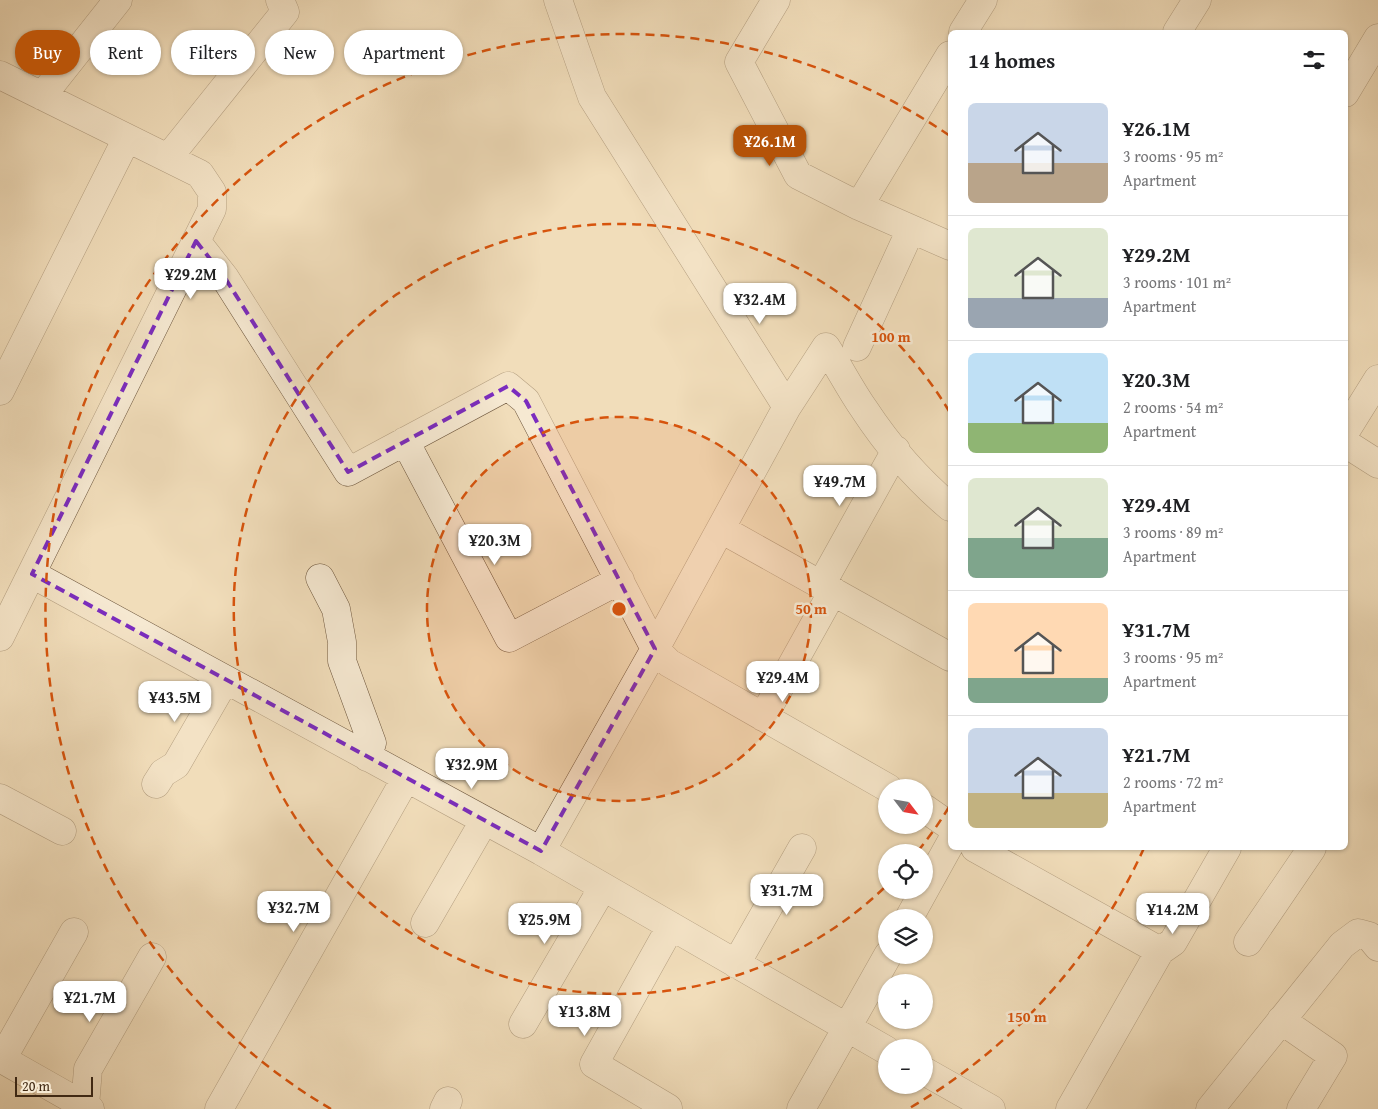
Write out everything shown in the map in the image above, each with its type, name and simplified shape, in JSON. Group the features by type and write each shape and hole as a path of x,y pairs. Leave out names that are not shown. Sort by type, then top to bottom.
{"street":[{"path":"42,96 118,0"},
{"path":"168,158 284,12 280,0"},
{"path":"558,0 592,97 787,407"},
{"path":"776,0 739,62 798,176 859,206 948,245"},
{"path":"964,30 983,0"},
{"path":"1178,30 1197,0"},
{"path":"1348,88 1378,38"},
{"path":"859,206 948,57"},
{"path":"0,75 200,174 212,192 212,209 0,637"},
{"path":"0,391 127,138"},
{"path":"857,347 911,229"},
{"path":"196,241 225,278 348,472 508,386 526,401 655,648 669,663 878,782"},
{"path":"541,851 787,407 826,347 863,409 896,450 937,496 948,505"},
{"path":"1348,427 1378,379"},
{"path":"405,441 509,638 620,580"},
{"path":"1348,445 1378,464"},
{"path":"763,717 896,450"},
{"path":"721,529 948,656"},
{"path":"32,574 541,851 878,1045"},
{"path":"320,578 336,609 342,642 342,661 372,743 367,757"},
{"path":"156,784 163,773 176,765 225,680"},
{"path":"219,1109 406,778"},
{"path":"0,798 62,831"},
{"path":"933,814 948,825"},
{"path":"425,923 484,821"},
{"path":"736,964 802,848"},
{"path":"914,909 948,848"},
{"path":"979,850 1160,951"},
{"path":"1070,1109 1160,951 1173,942 1226,850"},
{"path":"1248,942 1311,850"},
{"path":"523,1024 603,887"},
{"path":"668,1108 594,1064 671,926"},
{"path":"74,932 1,1058 88,1108 88,1069 152,957"},
{"path":"1210,1109 1342,945 1358,933 1368,936 1378,947"},
{"path":"801,1109 883,964"},
{"path":"1281,1020 1333,1056 1300,1109"},
{"path":"933,1076 987,1108"}],"highlighted area":[{"path":"196,241 225,278 348,472 508,386 526,401 655,649 541,851 32,574"}]}
